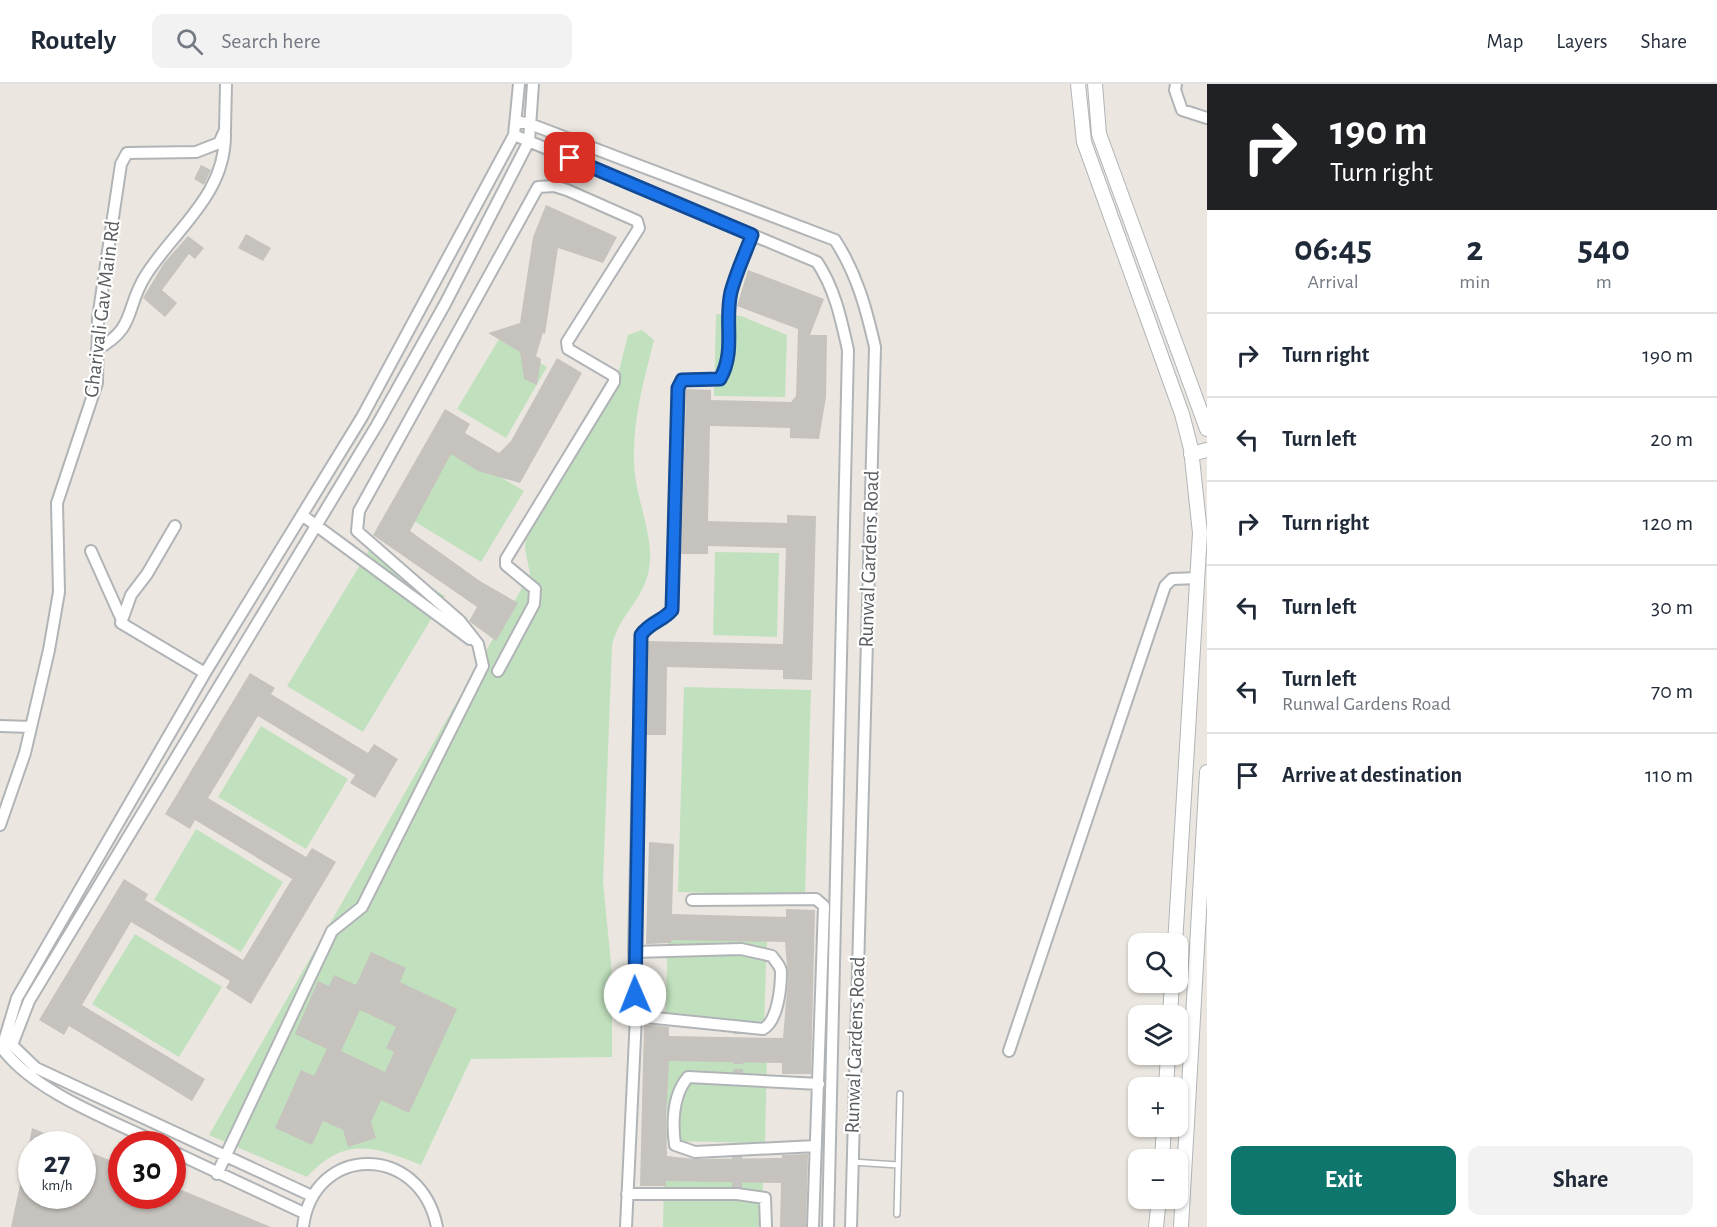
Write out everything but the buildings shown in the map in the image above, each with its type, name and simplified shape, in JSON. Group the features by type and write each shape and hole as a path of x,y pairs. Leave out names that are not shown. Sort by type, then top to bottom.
{"street":[{"path":"98,349 115,340 125,327 144,278 194,215 211,187 225,148 226,84"},
{"path":"134,1131 37,1083 13,1063 7,1046 17,998 205,673 362,417 514,135 519,84"},
{"path":"7,1046 29,1001 377,425 445,304 529,141 533,84"},
{"path":"1078,84 1084,142 1182,414 1191,454 1200,533 1176,933"},
{"path":"1095,84 1099,134 1207,429"},
{"path":"1176,84 1175,90 1182,110 1207,118"},
{"name":"Runwal Gardens Road","path":"516,121 530,124 835,240 852,266 865,301 875,347 851,1227"},
{"name":"Gharivali Gav Main Rd","path":"0,825 31,727 49,650 59,592 57,503 97,383 98,318 114,219 117,178 127,153 196,152 219,143 225,130"},
{"name":"Runwal Gardens Road","path":"514,135 817,262 828,278 839,309 848,350 828,1227"},
{"path":"217,1173 332,931 362,907 483,666 478,644 460,621 357,531 356,523 359,511 538,187 554,186 637,221 639,228 567,342 568,349 614,376 614,382 506,559 506,565 535,589 536,594 534,604 498,671"},
{"path":"626,1227 636,1016 634,952 641,635 648,625 666,618 672,610 678,388 682,380 691,378 720,379 726,368 731,343 731,293 752,235"},
{"path":"1191,454 1207,450"},
{"path":"302,514 478,644"},
{"path":"121,618 131,596 147,574 175,526"},
{"path":"91,551 123,626 205,673"},
{"path":"1009,1051 1165,586 1172,579 1198,578"},
{"path":"0,726 31,727"},
{"path":"1180,1227 1207,772"},
{"path":"692,900 820,900 824,906 813,1227"},
{"path":"634,952 741,949 772,956 781,970 777,1006 769,1026 764,1029 636,1016"},
{"path":"7,1046 36,1068 312,1196"},
{"path":"816,1146 695,1152 675,1145 672,1125 676,1097 688,1077 819,1084"},
{"path":"186,1158 304,1213"},
{"path":"303,1227 304,1213 312,1196 326,1180 345,1169 366,1164 387,1166 407,1175 422,1189 433,1208 437,1227"},
{"path":"627,1194 737,1194 765,1198 765,1227"},
{"path":"1156,1227 1158,1209"}],"lane":[{"path":"897,1214 900,1094"},
{"path":"852,1162 898,1165"}],"green space":[{"path":"716,314 741,316 787,335 785,397 714,396"},
{"path":"642,330 654,340 638,407 634,458 635,475 649,541 650,560 644,585 621,624 612,646 603,882 612,973 612,1057 471,1059 421,1165 388,1153 360,1148 334,1155 307,1177 209,1135 530,574 525,549 526,531 572,448 612,398 628,335"},
{"path":"499,339 547,367 506,438 457,409"},
{"path":"436,439 524,491 481,562 394,509"},
{"path":"369,550 445,596 363,732 287,686"},
{"path":"715,552 779,553 777,637 713,635"},
{"path":"684,687 811,690 805,895 678,892"},
{"path":"261,726 348,779 306,849 218,797"},
{"path":"196,829 283,882 241,952 154,900"},
{"path":"135,934 222,987 179,1057 92,1004"},
{"path":"668,938 767,940 764,1025 665,1023"},
{"path":"668,1056 767,1058 765,1143 666,1141"},
{"path":"664,1180 763,1182 762,1227 663,1227"}],"tunnel":[{"path":"738,1079 739,1026"},
{"path":"737,1150 737,1194"}],"route":[{"path":"570,158 752,235 731,293 731,343 726,368 720,379 691,378 682,380 678,388 672,610 666,618 648,625 641,635 635,995"}]}
